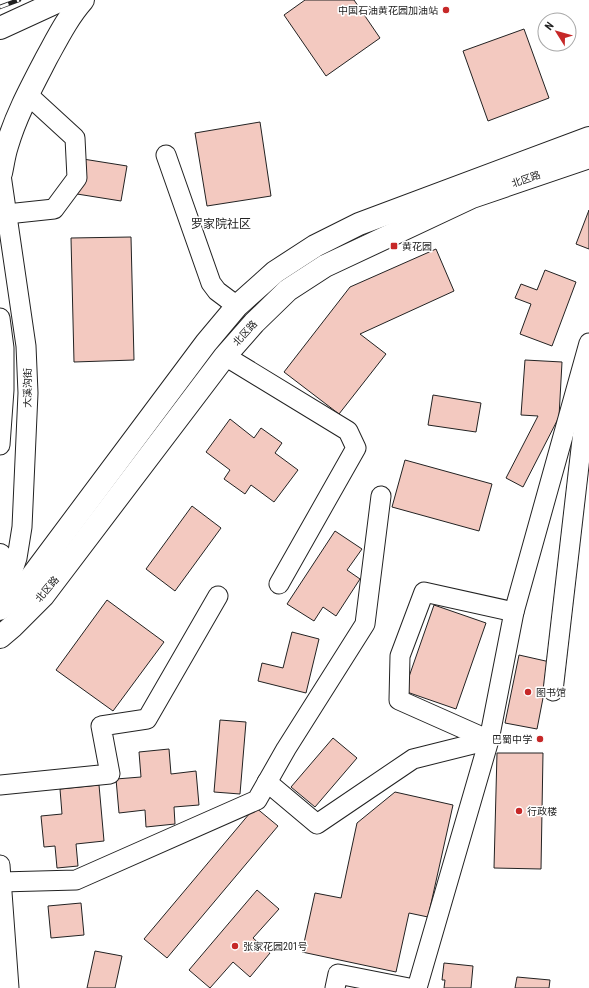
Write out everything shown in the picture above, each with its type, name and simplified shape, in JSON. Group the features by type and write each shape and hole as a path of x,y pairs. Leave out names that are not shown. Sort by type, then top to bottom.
{"main road":[{"path":"0,28 61,0"},
{"path":"1,170 13,127 27,94 62,30 83,0"},
{"name":"北区路","path":"0,608 206,343 237,306 275,272 315,246 360,224 589,138"},
{"name":"北区路","path":"0,637 43,596 225,356 254,323 288,290 325,266 472,197 589,157"},
{"path":"0,555 5,573 17,585 39,585 49,579 69,562"}],"street":[{"path":"7,214 54,209 77,178 75,138 27,94"},
{"path":"166,155 210,283 217,291 237,306"},
{"name":"大溪沟街","path":"1,170 26,346 28,393 22,527 17,558 17,585"},
{"path":"0,318 4,348 4,383 0,445"},
{"path":"417,988 489,740 514,612 589,343"},
{"path":"225,356 348,431 356,448 279,584"},
{"path":"553,691 589,379"},
{"path":"10,988 1,874 76,880 258,800 286,750 365,624 381,496"},
{"path":"489,740 399,700 400,656 424,592 514,612"},
{"path":"0,785 110,774 101,726 147,719 218,596"},
{"path":"267,782 317,824 413,759 489,740"},
{"path":"335,988 338,974 408,988"}],"building":[{"path":"305,0 354,0 380,38 326,76 284,15"},
{"path":"524,29 549,98 488,121 463,51"},
{"path":"260,122 271,196 207,206 195,133"},
{"path":"83,159 127,166 121,201 77,194"},
{"path":"589,210 589,249 576,244"},
{"path":"131,237 134,360 74,362 71,238"},
{"path":"436,249 454,291 360,334 386,354 339,414 284,372 350,287"},
{"path":"545,270 576,282 552,346 520,334 531,304 515,298 521,284 537,290"},
{"path":"525,360 562,362 559,417 523,487 506,478 538,416 521,415"},
{"path":"433,395 481,403 476,432 428,425"},
{"path":"230,419 254,438 261,428 282,443 275,453 298,470 274,502 251,485 245,494 224,479 230,470 206,452"},
{"path":"405,460 492,484 479,531 392,507"},
{"path":"192,506 221,528 175,591 146,569"},
{"path":"335,531 362,549 347,570 360,579 336,616 323,607 314,621 287,604"},
{"path":"107,600 164,642 113,711 56,670"},
{"path":"434,605 486,623 456,709 404,691"},
{"path":"292,632 319,639 306,693 258,681 262,663 283,668"},
{"name":"图书馆","path":"519,655 550,662 537,729 505,723"},
{"path":"220,720 246,722 240,794 214,792"},
{"path":"333,738 357,758 315,807 291,787"},
{"path":"169,749 171,774 196,771 199,805 174,807 175,824 146,827 145,810 119,813 116,779 141,777 139,752"},
{"name":"行政楼","path":"497,753 543,753 541,869 494,868"},
{"path":"99,785 104,841 76,844 78,866 57,868 55,846 44,847 41,816 62,814 60,789"},
{"path":"395,792 453,805 428,917 409,913 396,972 302,952 315,893 341,898 357,823"},
{"path":"255,807 278,826 167,958 144,939"},
{"name":"张家花园201号","path":"257,890 279,909 253,938 270,953 250,977 233,962 210,988 189,970"},
{"path":"81,903 84,935 51,938 48,906"},
{"path":"95,951 122,956 115,988 87,988"},
{"path":"444,963 473,966 471,988 444,988 445,980 442,980"},
{"path":"517,977 550,980 549,988 515,988"}],"railway":[{"path":"0,7 19,0"}],"place":[{"name":"中国石油黄花园加油站","path":"446,10"},
{"name":"黄花园","path":"394,246"},
{"name":"图书馆","path":"528,692"},
{"name":"巴蜀中学","path":"540,739"},
{"name":"行政楼","path":"519,811"},
{"name":"张家花园201号","path":"235,946"}],"district":[{"name":"罗家院社区","path":"221,224"}]}
